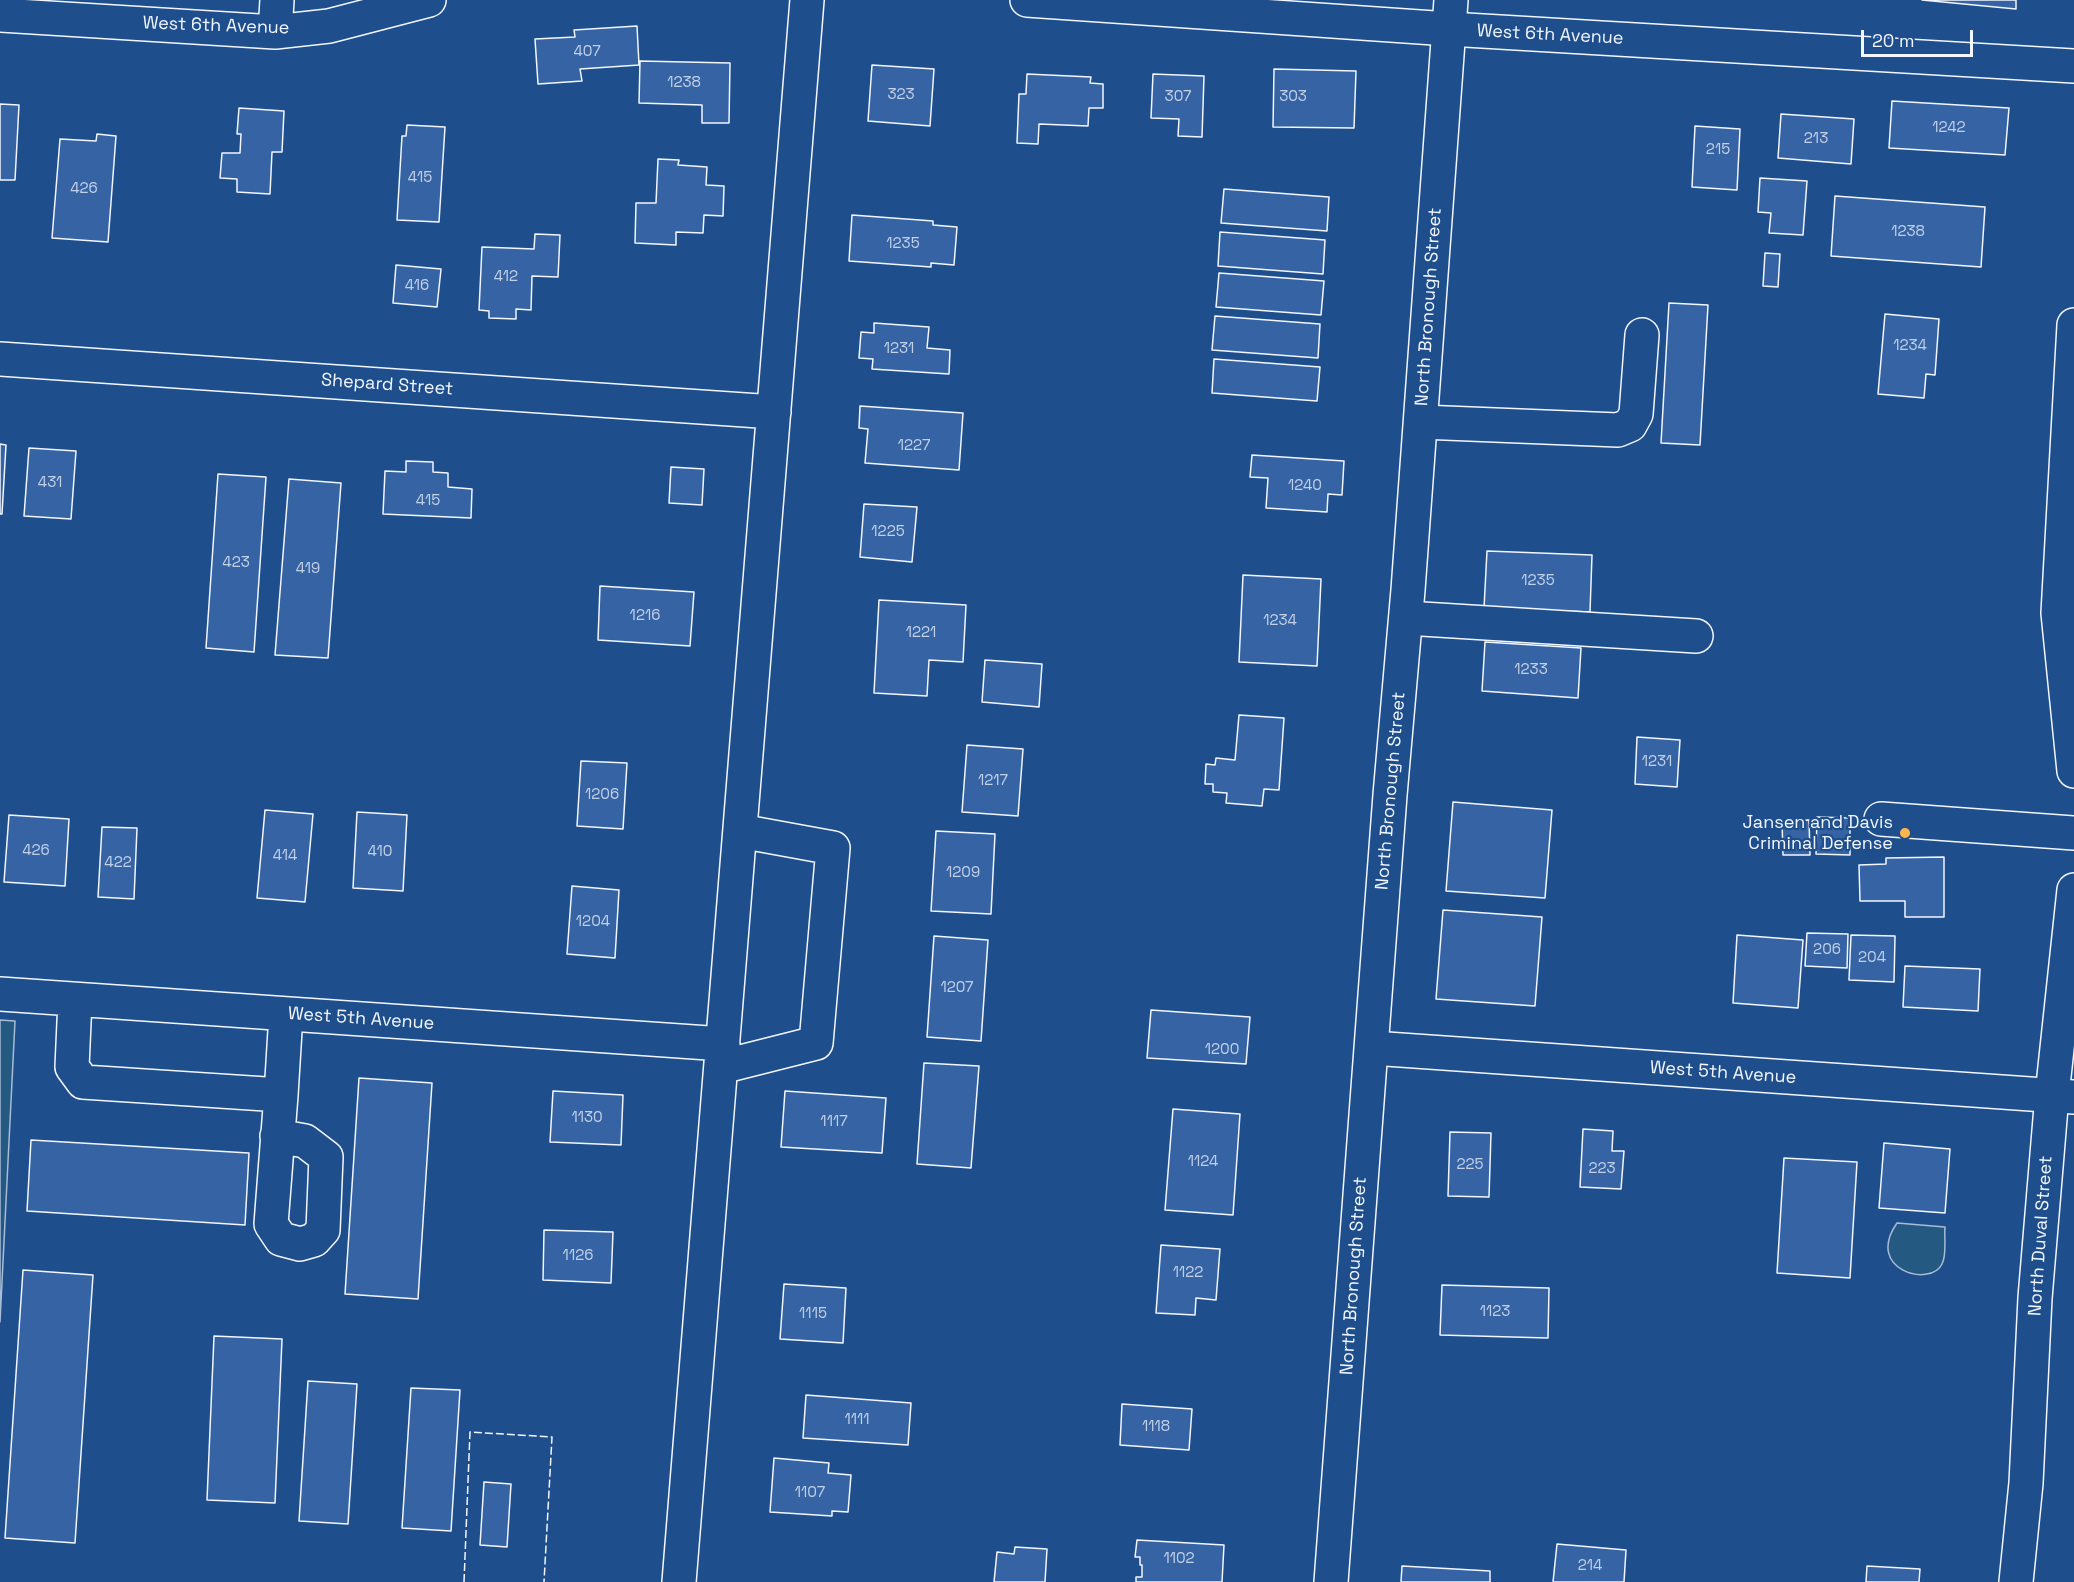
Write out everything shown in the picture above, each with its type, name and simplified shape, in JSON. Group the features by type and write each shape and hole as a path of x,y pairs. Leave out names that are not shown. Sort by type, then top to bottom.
{"street":[{"name":"West 6th Avenue","path":"0,15 276,16 329,26 429,0"},
{"path":"679,1582 807,0"},
{"name":"West 6th Avenue","path":"1027,0 1450,14 2074,66"},
{"name":"North Bronough Street","path":"1331,1582 1390,795 1421,422 1450,14"},
{"path":"2074,326 2058,613 2074,771"},
{"path":"1421,422 1618,430 1630,425 1636,414 1642,335"},
{"name":"Shepard Street","path":"0,359 774,412"},
{"path":"1406,618 1696,636"},
{"path":"1881,819 2074,833"},
{"name":"West 5th Avenue","path":"0,994 286,1014 722,1055 816,1043 833,849 740,831"},
{"name":"North Duval Street","path":"2016,1582 2026,1483 2035,1298 2063,1096 2074,890"},
{"path":"75,1000 72,1067 83,1082 281,1095"},
{"path":"277,1136 286,1014"},
{"name":"West 5th Avenue","path":"1372,1048 2063,1096"}],"shaded area":[{"path":"0,1020 15,1021 0,1322"},
{"path":"1897,1223 1945,1227 1944,1260 1936,1271 1914,1274 1894,1263 1889,1253 1889,1239"}],"building":[{"path":"1922,0 2016,0 2016,9"},
{"path":"637,26 639,65 580,69 582,81 538,84 535,39 575,37 574,30"},
{"path":"640,61 730,63 729,123 702,123 702,105 639,103"},
{"path":"872,65 934,69 930,126 868,121"},
{"path":"1274,69 1356,71 1354,128 1273,127"},
{"path":"1027,74 1091,77 1090,83 1103,84 1103,108 1089,108 1088,126 1039,124 1038,144 1017,143 1019,94 1026,94"},
{"path":"1153,74 1204,76 1202,137 1178,136 1179,119 1151,118"},
{"path":"1892,101 2009,108 2005,155 1889,148"},
{"path":"0,104 19,105 15,180 0,180"},
{"path":"239,108 284,111 282,152 272,152 270,194 237,192 237,179 220,178 222,153 240,153 241,134 237,134"},
{"path":"1781,114 1854,119 1851,164 1778,158"},
{"path":"407,125 445,127 439,222 397,220 402,136 406,136"},
{"path":"1695,126 1740,129 1737,190 1692,187"},
{"path":"97,134 116,136 108,242 52,238 60,139 96,141"},
{"path":"658,159 679,160 678,165 707,167 706,185 724,186 723,216 704,215 703,233 676,232 676,245 635,243 636,203 656,203"},
{"path":"1760,178 1807,181 1803,235 1769,233 1771,213 1758,212"},
{"path":"1224,189 1329,197 1327,231 1221,223"},
{"path":"1835,196 1985,207 1981,267 1831,256"},
{"path":"852,215 933,221 933,225 957,227 954,265 931,263 931,267 849,261"},
{"path":"1220,232 1325,240 1323,274 1218,266"},
{"path":"535,234 560,235 558,277 532,276 531,310 516,309 516,319 489,318 489,311 479,310 482,247 534,249"},
{"path":"1765,253 1780,254 1778,287 1763,286"},
{"path":"396,265 441,269 437,307 393,303"},
{"path":"1219,273 1324,281 1321,315 1216,307"},
{"path":"1669,303 1708,305 1700,445 1661,443"},
{"path":"1885,314 1939,319 1935,375 1926,374 1924,398 1878,394"},
{"path":"1215,316 1320,324 1318,358 1212,350"},
{"path":"874,323 929,327 927,348 950,350 949,374 872,369 873,359 859,358 861,332 874,333"},
{"path":"1214,359 1320,367 1317,401 1212,393"},
{"path":"860,406 963,413 959,470 865,463 868,429 859,428"},
{"path":"0,444 6,445 2,514 0,514"},
{"path":"29,448 76,451 71,519 24,516"},
{"path":"1252,455 1344,461 1342,495 1328,494 1327,512 1266,508 1268,478 1250,477"},
{"path":"406,461 433,462 433,472 448,473 448,487 472,489 471,518 383,514 385,471 406,472"},
{"path":"671,467 704,469 702,505 669,503"},
{"path":"218,474 266,477 254,652 206,648"},
{"path":"289,479 341,483 328,658 275,655"},
{"path":"864,504 917,507 912,562 860,557"},
{"path":"1487,551 1592,555 1590,612 1484,608"},
{"path":"1243,575 1321,579 1317,666 1239,662"},
{"path":"600,586 694,592 690,646 598,640"},
{"path":"879,600 966,605 963,662 929,660 927,696 874,693"},
{"path":"1485,642 1581,648 1578,698 1482,691"},
{"path":"985,660 1042,664 1039,707 982,702"},
{"path":"1239,715 1284,718 1279,790 1264,789 1262,806 1226,803 1227,793 1213,792 1213,784 1205,784 1206,764 1215,765 1216,758 1235,760"},
{"path":"1637,737 1680,740 1677,787 1635,784"},
{"path":"967,745 1023,749 1018,816 962,812"},
{"path":"581,761 627,763 623,829 577,826"},
{"path":"1453,802 1552,810 1545,898 1446,891"},
{"path":"265,810 313,814 305,902 257,898"},
{"path":"357,812 407,815 403,891 353,888"},
{"path":"9,815 69,819 65,886 4,882"},
{"path":"1817,817 1850,818 1850,855 1816,854"},
{"path":"1809,820 1810,855 1783,855 1782,821"},
{"path":"102,827 137,828 134,899 98,897"},
{"path":"936,831 995,834 991,914 931,911"},
{"path":"1944,857 1944,917 1905,917 1905,901 1860,901 1859,865 1886,864 1886,858"},
{"path":"572,886 619,890 615,958 567,954"},
{"path":"1443,910 1542,917 1535,1006 1436,999"},
{"path":"1807,933 1848,934 1847,968 1805,966"},
{"path":"1737,935 1803,940 1798,1008 1733,1003"},
{"path":"1851,935 1895,936 1894,982 1849,980"},
{"path":"934,936 988,940 981,1041 927,1037"},
{"path":"1905,966 1980,969 1978,1011 1903,1007"},
{"path":"1151,1010 1250,1017 1246,1064 1147,1058"},
{"path":"924,1063 979,1066 971,1168 917,1164"},
{"path":"359,1078 432,1083 418,1299 345,1294"},
{"path":"553,1091 623,1095 621,1145 550,1142"},
{"path":"785,1091 886,1098 882,1153 781,1147"},
{"path":"1173,1109 1240,1114 1233,1215 1165,1210"},
{"path":"1583,1129 1613,1131 1612,1151 1624,1151 1621,1189 1580,1187"},
{"path":"1450,1132 1491,1133 1489,1197 1448,1196"},
{"path":"31,1140 249,1153 245,1225 27,1211"},
{"path":"1884,1143 1950,1149 1945,1213 1879,1208"},
{"path":"1784,1158 1857,1162 1850,1278 1777,1273"},
{"path":"544,1230 613,1232 611,1283 543,1280"},
{"path":"1161,1245 1220,1249 1216,1300 1196,1298 1195,1315 1156,1313"},
{"path":"23,1270 93,1275 75,1543 5,1538"},
{"path":"784,1284 846,1288 843,1343 780,1339"},
{"path":"1442,1285 1549,1288 1548,1338 1440,1335"},
{"path":"214,1336 282,1339 275,1503 207,1500"},
{"path":"308,1381 357,1384 348,1524 299,1521"},
{"path":"411,1388 460,1390 451,1531 402,1528"},
{"path":"806,1395 911,1403 908,1445 803,1438"},
{"path":"1122,1404 1192,1409 1189,1450 1120,1445"},
{"path":"774,1458 829,1463 828,1473 851,1475 848,1512 832,1511 832,1516 770,1512"},
{"path":"484,1482 511,1484 507,1547 480,1545"},
{"path":"1137,1540 1224,1545 1222,1582 1136,1582 1136,1577 1142,1577 1140,1557 1135,1557"},
{"path":"1557,1544 1626,1550 1624,1582 1553,1582"},
{"path":"1015,1547 1047,1549 1045,1582 994,1582 997,1552 1014,1554"},
{"path":"1402,1566 1490,1571 1490,1582 1401,1582"},
{"path":"1867,1566 1920,1569 1919,1582 1866,1582"}],"fence":[{"path":"464,1582 470,1432 552,1437 544,1582"}],"place":[{"name":"Jansen and Davis Criminal Defense","path":"1905,833"}]}
